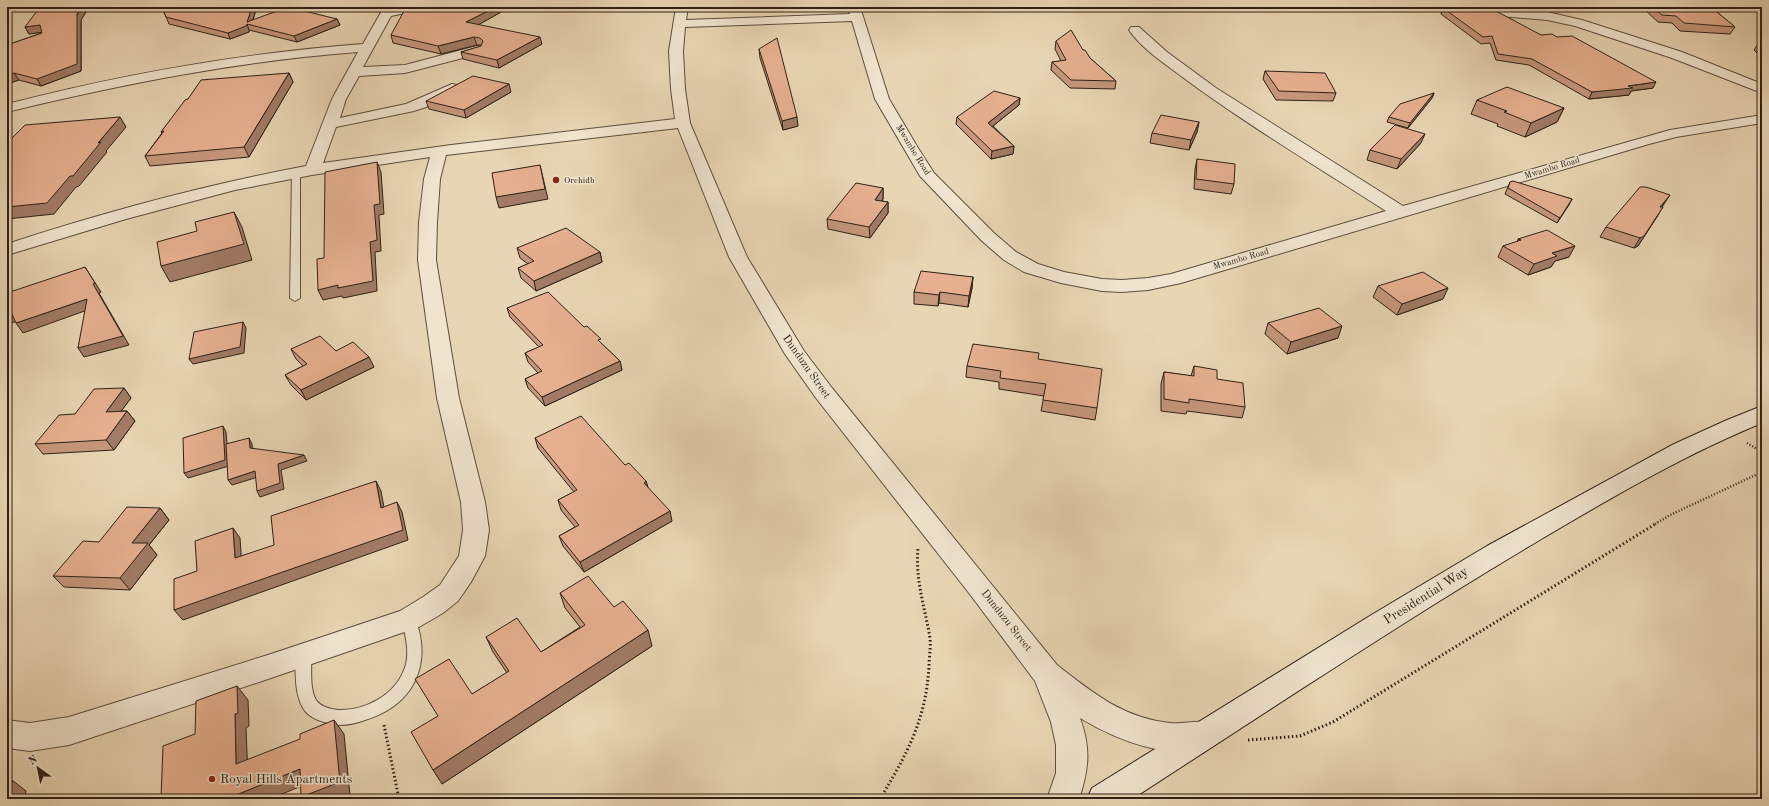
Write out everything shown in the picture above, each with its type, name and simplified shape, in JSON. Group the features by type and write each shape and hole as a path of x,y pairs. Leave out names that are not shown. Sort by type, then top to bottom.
{"street":[{"path":"313,170 339,99 366,48 389,10 416,7"},
{"path":"1479,11 1510,12 1578,23 1677,55 1762,90"},
{"path":"681,16 855,12"},
{"name":"Mwambo Road","path":"855,12 882,99 928,176 988,237 1010,256 1031,268 1060,277 1102,285 1122,286 1148,284 1174,279 1644,141 1675,133 1762,119"},
{"name":"Dunduzu Street","path":"681,16 676,51 678,89 684,123 715,204 738,257 795,354 824,393 928,522 1047,674 1088,707 1118,723 1135,729 1170,736 1206,735"},
{"path":"1135,30 1154,48 1206,87 1401,213"},
{"path":"7,108 88,88 175,71 291,54 366,48"},
{"path":"353,72 405,70 477,50"},
{"path":"330,124 421,104 465,82"},
{"path":"7,250 128,213 296,173 439,152 684,123"},
{"path":"7,734 16,737 42,737 69,730 409,619 433,605 449,592 462,575 472,556 476,530 473,502 448,398 427,260 428,222 432,179 439,152"},
{"name":"Presidential Way","path":"1103,799 1497,553 1657,462 1724,429 1762,414"},
{"name":"Dunduzu Street","path":"1047,674 1059,701 1072,745 1072,770 1063,799"}],"lane":[{"path":"295,298 296,173"},
{"path":"302,655 306,692 311,707 325,716 344,718 366,714 386,702 403,687 412,670 414,654 409,619"}],"path":[{"path":"1246,740 1300,736 1333,722 1670,515 1762,472"},
{"path":"880,799 909,751 922,719 929,684 930,640 918,584 917,558 919,546 928,522"},
{"path":"386,702 384,725 399,799"}],"building":[{"path":"40,7 82,7 77,14 77,64 37,79 14,73 7,76 7,45 42,33 40,25 25,27"},
{"path":"162,7 252,7 247,22 288,7 337,19 294,36 247,24 246,26 228,33 166,17"},
{"path":"467,7 496,7 466,22 540,37 497,60 461,52 481,46 483,41 480,38 474,37 438,46 391,35 404,11"},
{"path":"1475,7 1477,9 1496,11 1541,35 1552,34 1557,37 1572,36 1656,82 1628,86 1633,88 1592,92 1532,59 1498,54 1492,36 1483,37 1443,8"},
{"path":"1653,7 1711,7 1735,27 1684,23 1676,16 1662,15"},
{"path":"1071,30 1083,50 1085,50 1090,58 1116,81 1071,80 1052,62 1066,60 1056,41"},
{"path":"777,38 797,117 782,121 759,49"},
{"path":"1265,71 1325,73 1336,93 1279,91"},
{"path":"289,73 244,147 145,156 164,131 161,132 185,100 188,99 201,80"},
{"path":"473,76 509,84 464,110 426,101"},
{"path":"1507,87 1564,108 1531,123 1504,112 1507,111 1477,100"},
{"path":"994,91 1020,98 988,123 1014,146 992,151 957,117"},
{"path":"1434,93 1410,123 1389,117 1400,104"},
{"path":"1161,115 1199,122 1191,140 1152,133"},
{"path":"120,117 73,176 70,176 47,203 7,207 7,143 25,125"},
{"path":"1395,125 1425,134 1401,159 1370,150"},
{"path":"1197,159 1235,164 1234,184 1196,179"},
{"path":"377,162 380,204 374,205 377,240 370,242 373,281 338,288 338,285 318,290 317,259 324,258 325,172"},
{"path":"540,165 545,189 496,197 492,173"},
{"path":"1513,181 1572,199 1560,218 1508,188 1510,182"},
{"path":"856,183 883,188 875,200 888,202 869,227 827,219"},
{"path":"1640,187 1646,187 1670,195 1660,207 1663,207 1644,236 1640,238 1606,227"},
{"path":"234,212 244,244 161,266 157,242 197,231 195,222"},
{"path":"566,228 600,252 534,281 518,268 534,261 517,248"},
{"path":"1547,230 1575,246 1552,253 1557,256 1534,264 1503,246 1521,240 1518,239"},
{"path":"85,267 123,336 78,348 87,299 16,323 11,312 7,313 7,293"},
{"path":"921,271 973,277 969,296 940,292 939,295 914,292"},
{"path":"1423,272 1448,288 1402,304 1378,286"},
{"path":"548,292 584,327 587,326 601,339 598,340 620,361 542,397 525,379 542,371 525,353 543,345 507,308"},
{"path":"1319,308 1342,326 1291,342 1268,323"},
{"path":"243,322 240,347 189,359 194,332"},
{"path":"320,336 336,351 353,342 369,357 301,390 285,375 307,364 291,349"},
{"path":"973,344 1039,353 1038,359 1102,369 1097,408 1043,400 1046,384 1000,378 1001,371 967,366"},
{"path":"1194,366 1217,370 1217,379 1243,383 1245,407 1189,399 1189,403 1164,399 1164,372 1194,376"},
{"path":"124,388 106,412 127,411 106,440 35,444 59,415 75,414 94,389"},
{"path":"581,416 625,465 629,463 646,481 644,483 670,511 580,562 559,536 579,525 558,500 577,490 535,438"},
{"path":"223,426 225,460 184,473 183,438"},
{"path":"249,438 250,448 304,455 278,464 280,483 257,491 255,471 228,480 226,444"},
{"path":"376,481 381,508 397,502 403,530 174,610 174,579 197,571 195,541 233,528 235,558 274,545 271,516"},
{"path":"127,507 160,508 132,543 148,543 120,578 53,576 83,541 99,542"},
{"path":"588,576 614,607 623,601 648,630 433,770 411,732 438,716 415,679 449,659 472,694 509,671 486,637 517,618 541,652 585,625 560,593"},
{"path":"237,686 238,713 235,714 236,764 300,739 300,734 334,720 340,782 301,797 300,769 236,795 236,799 161,799 163,746 195,734 196,701"},
{"path":"12,780 9,799 7,799 7,781"}],"place":[{"name":"Orchidb","path":"556,180"},
{"name":"Royal Hills Apartments","path":"212,779"}]}
